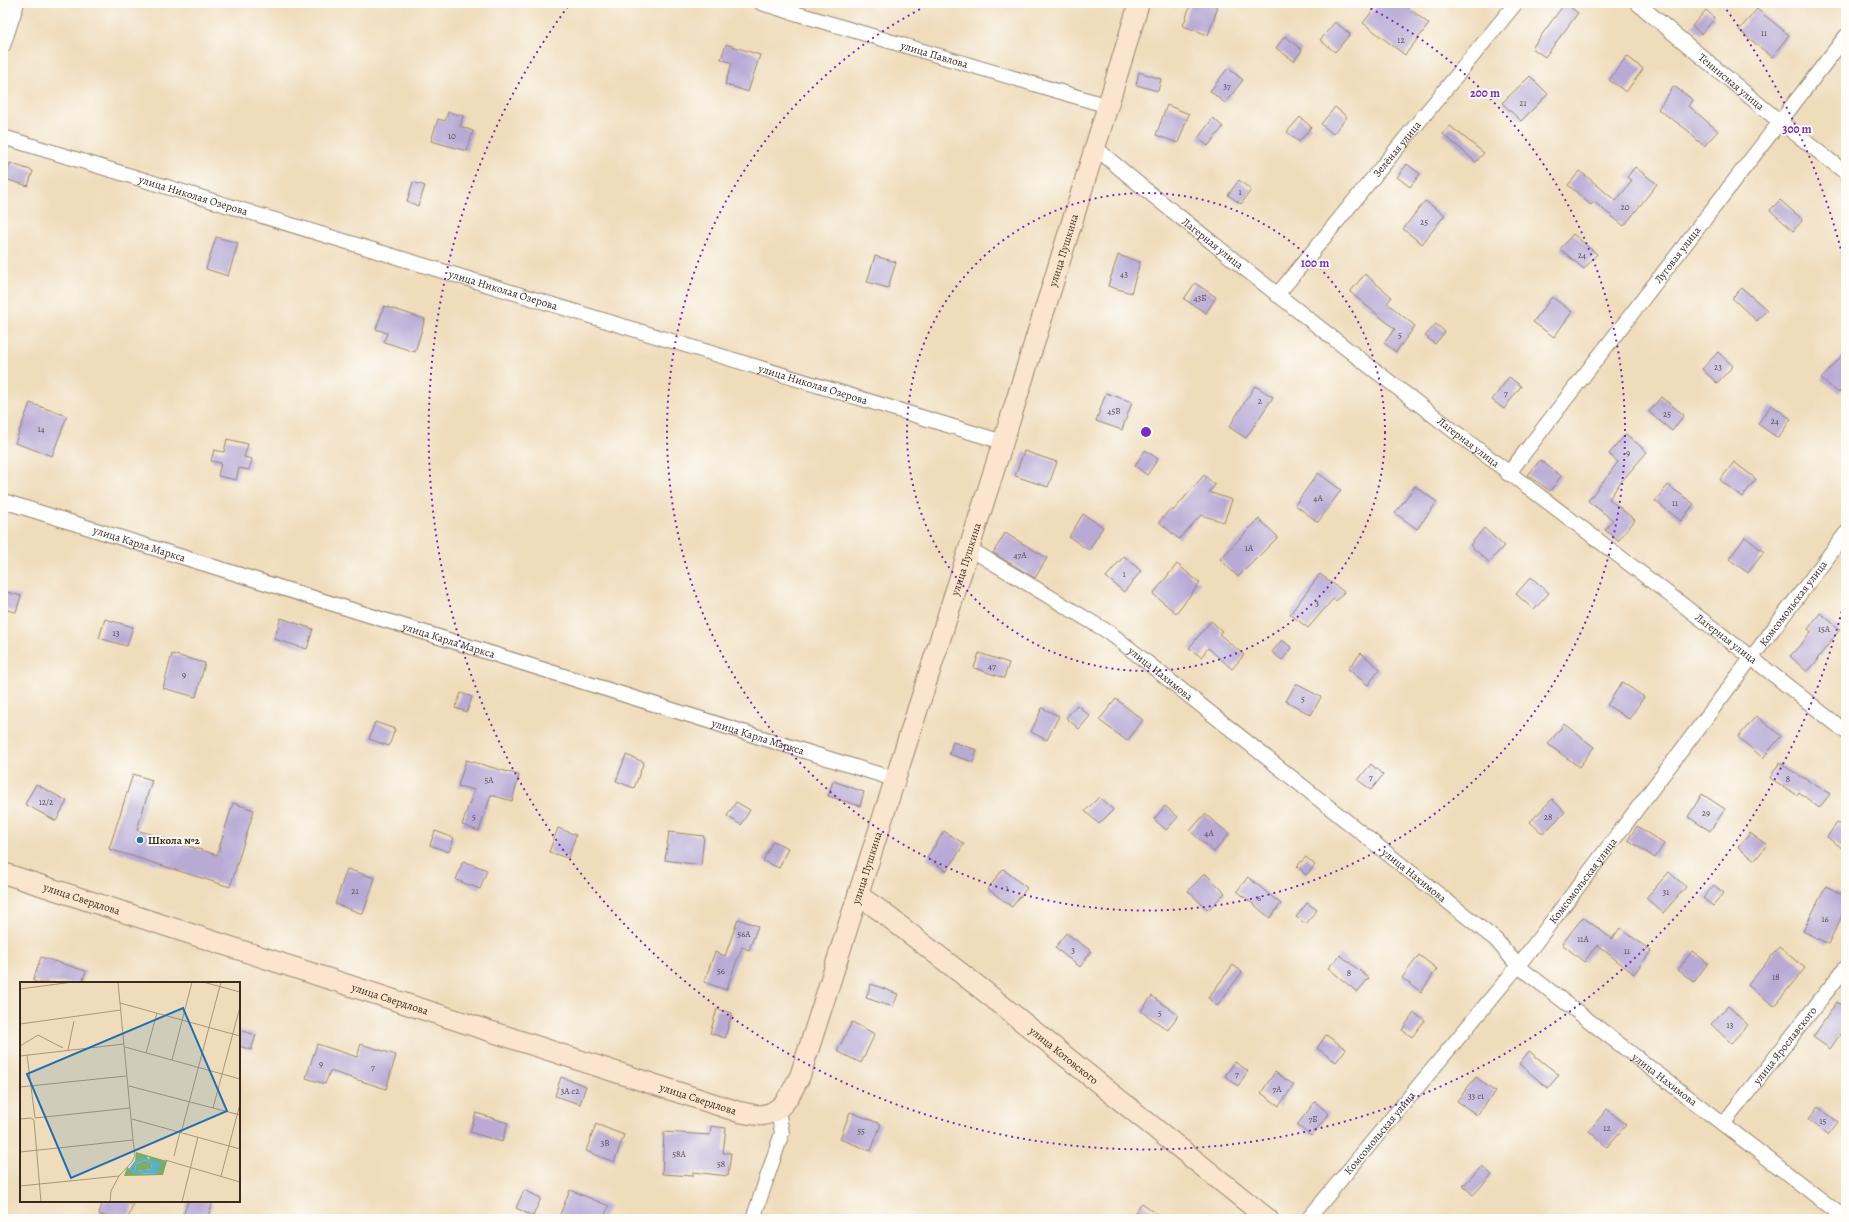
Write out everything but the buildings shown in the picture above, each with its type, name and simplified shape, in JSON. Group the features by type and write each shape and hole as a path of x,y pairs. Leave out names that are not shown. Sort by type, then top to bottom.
{"main road":[{"name":"улица Пушкина","path":"778,1110 790,1094 800,1076 894,779 970,549 1139,3"},
{"name":"улица Свердлова","path":"3,873 739,1112 762,1115 778,1110"},
{"name":"улица Котовского","path":"858,895 878,908 977,986 1268,1219"}],"street":[{"path":"3,46 17,3"},
{"name":"улица Павлова","path":"761,3 1108,106"},
{"name":"Зелёная улица","path":"1277,295 1516,3"},
{"name":"Теннисная улица","path":"1637,3 1779,121 1846,173"},
{"name":"Луговая улица","path":"1508,474 1846,36"},
{"name":"улица Николая Озерова","path":"3,137 1003,442"},
{"name":"Лагерная улица","path":"1095,147 1277,295 1508,474 1752,657 1846,732"},
{"name":"улица Карла Маркса","path":"3,501 894,779"},
{"name":"Комсомольская улица","path":"1308,1219 1518,966 1846,533"},
{"name":"улица Нахимова","path":"970,549 1110,634 1496,940 1518,966 1846,1219"},
{"name":"улица Ярославского","path":"1723,1124 1846,967"},
{"path":"753,1219 782,1133 778,1110"}],"place":[{"name":"Школа №2","path":"140,840"}]}
